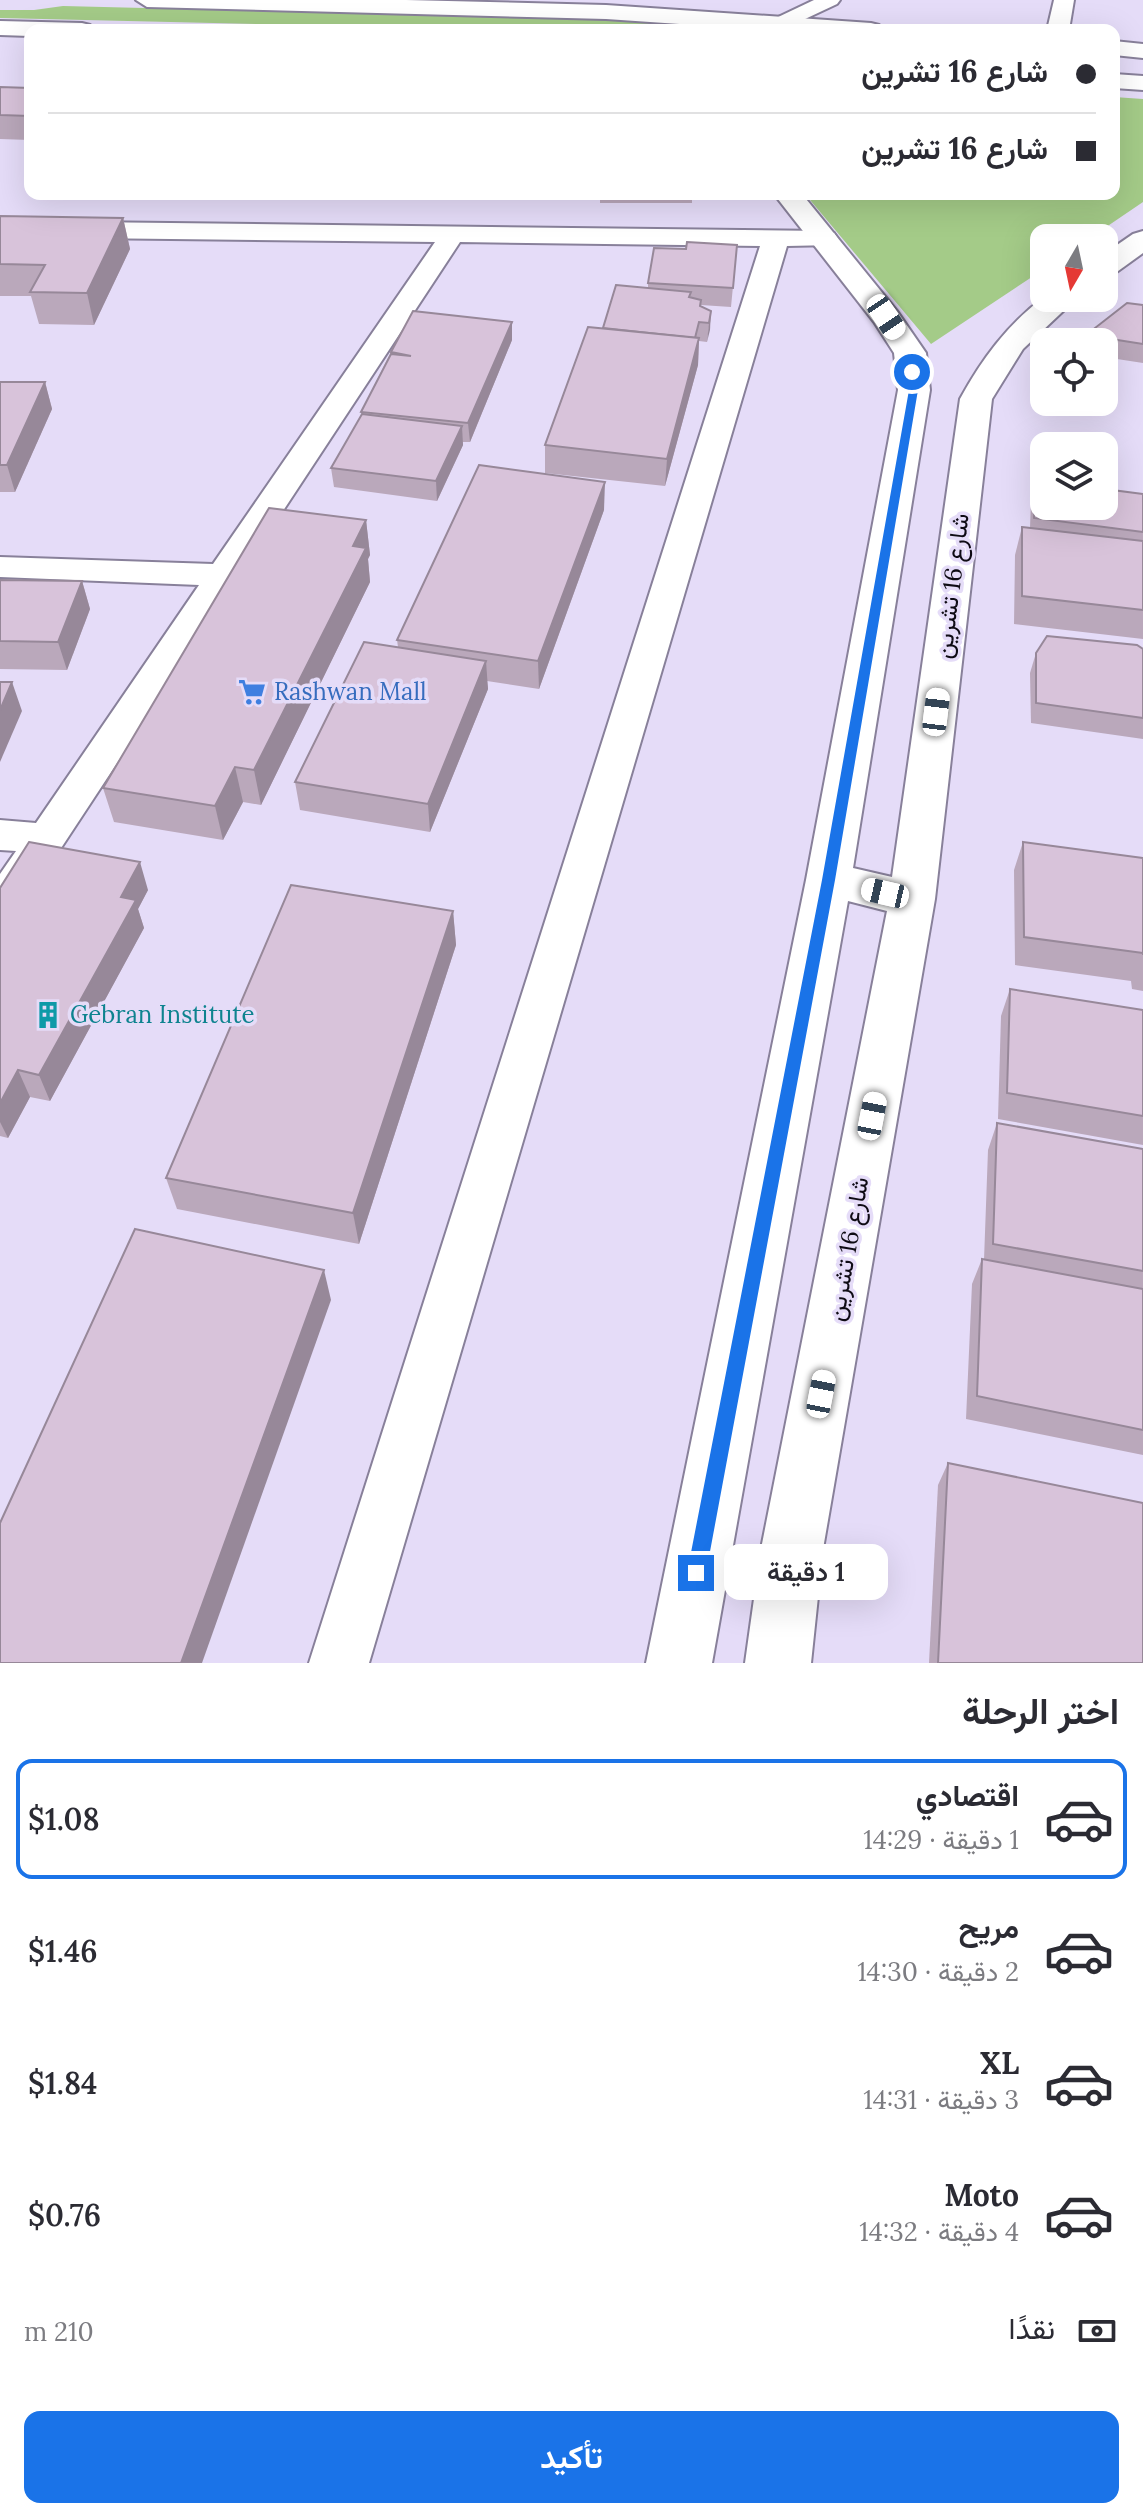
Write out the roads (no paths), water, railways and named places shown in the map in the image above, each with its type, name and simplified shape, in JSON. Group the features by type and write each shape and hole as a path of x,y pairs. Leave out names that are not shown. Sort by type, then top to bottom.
{"street":[{"path":"147,0 606,12 794,24"},
{"path":"781,23 830,0"},
{"path":"1059,24 1064,0"},
{"path":"0,28 24,29"},
{"path":"1120,49 1143,51"},
{"path":"1120,81 1143,83"},
{"path":"679,1663 829,880 914,390 910,353 793,200"},
{"path":"0,229 825,239"},
{"path":"0,907 453,234"},
{"path":"339,1663 776,238"},
{"path":"1118,258 1143,240"},
{"name":"شارع 16 تشرين","path":"778,1663 792,1549 912,899 976,399 998,356 1043,312"},
{"path":"0,567 223,575"},
{"path":"0,835 47,838"},
{"path":"829,880 912,899"}],"place":[{"name":"Rashwan Mall","path":"252,692"},
{"name":"Gebran Institute","path":"48,1015"}]}
